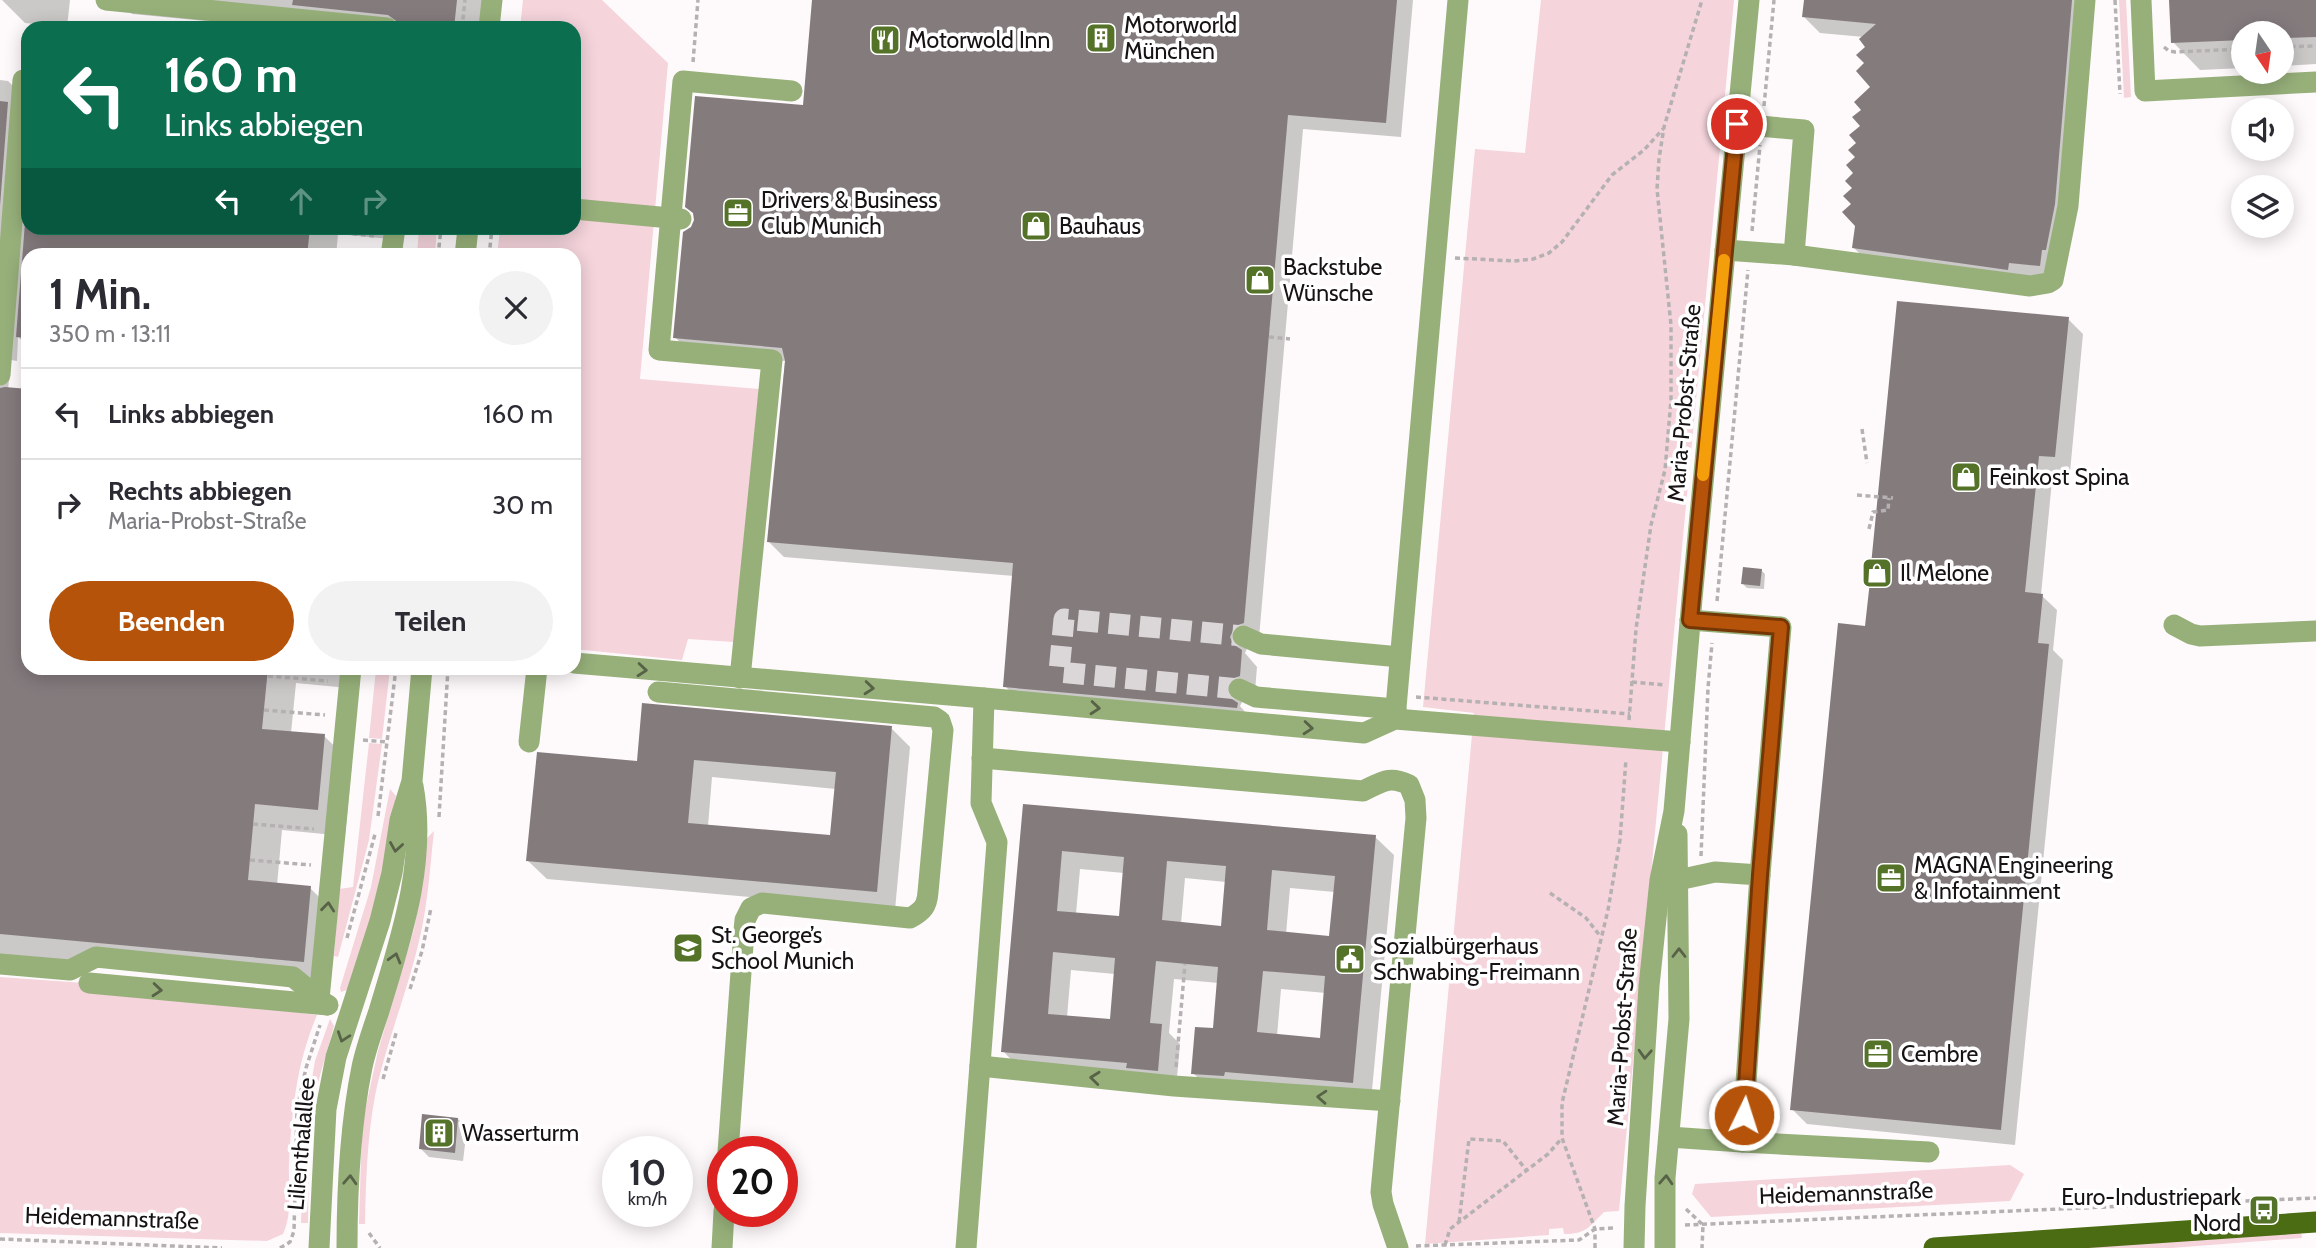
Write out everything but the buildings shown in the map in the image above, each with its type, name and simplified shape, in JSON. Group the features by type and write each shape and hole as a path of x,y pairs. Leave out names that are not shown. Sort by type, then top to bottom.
{"main road":[{"path":"1934,1248 2316,1222"}],"street":[{"path":"106,0 317,21"},
{"path":"490,21 492,0"},
{"path":"658,692 747,674 1364,733 1396,707 1458,0"},
{"name":"Maria-Probst-Straße","path":"1634,1238 1653,947 1660,880 1674,811 1749,0"},
{"path":"1725,250 1794,255 2030,286 2053,280 2068,206 2085,0"},
{"path":"2141,0 2146,91 2316,82"},
{"path":"747,674 772,360 659,351 676,219 682,81 792,91"},
{"path":"0,375 21,106"},
{"path":"1737,124 1804,130 1794,255"},
{"path":"581,210 676,219"},
{"path":"1690,620 1781,627 1760,875 1742,1142"},
{"path":"2174,625 2200,636 2316,631"},
{"path":"1252,640 1400,657"},
{"path":"581,664 687,685 934,717 940,721 943,730 927,905 921,913 910,918 762,904 751,908 745,920 729,1136"},
{"name":"Lilienthalallee","path":"319,1248 326,1109 336,1057 380,921 392,873 400,820 412,780 421,675"},
{"path":"529,743 536,675"},
{"path":"323,1002 332,867 350,676"},
{"path":"1248,693 1396,707 1680,742"},
{"path":"934,717 937,694"},
{"path":"966,1248 997,842 981,803 984,698"},
{"path":"982,758 1363,791 1389,779 1409,785 1415,800 1416,818 1381,1192 1397,1248"},
{"name":"Lilienthalallee","path":"347,1248 353,1117 362,1064 405,920 418,843 418,813 412,780"},
{"name":"Maria-Probst-Straße","path":"1665,1248 1669,1137 1679,1019 1678,880 1674,811"},
{"path":"1678,880 1715,872 1760,875"},
{"path":"0,964 70,970 96,957 293,977 323,1002"},
{"path":"89,984 323,1002 379,1010"},
{"path":"980,1066 1174,1086 1390,1101"},
{"path":"1669,1137 1929,1152"},
{"path":"722,1248 723,1227"}],"path":[{"path":"463,21 465,0"},
{"path":"692,82 698,0"},
{"path":"1595,1248 1595,1229 1562,1138 1562,1104 1602,938 1620,840 1636,629 1651,525 1665,470 1671,400 1671,325 1657,189 1664,127 1702,0"},
{"path":"2115,0 2120,94"},
{"path":"2162,44 2169,51 2231,49"},
{"path":"2294,47 2316,46"},
{"path":"1436,256 1514,261 1549,253 1562,242 1612,175 1644,150 1664,127"},
{"path":"355,235 393,240"},
{"path":"1269,337 1290,339"},
{"path":"1862,429 1867,463"},
{"path":"1857,495 1891,498 1888,510 1873,512 1869,529"},
{"path":"268,676 350,676"},
{"path":"1396,707 1630,714"},
{"path":"264,710 346,716"},
{"path":"253,824 336,831"},
{"path":"250,860 332,867"},
{"path":"1550,893 1586,918 1602,938"},
{"path":"1174,1086 1185,964"},
{"path":"1445,1245 1450,1230 1548,1154 1562,1138"},
{"path":"1459,1222 1469,1139 1503,1141 1527,1171"},
{"name":"Heidemannstraße","path":"1664,1226 2316,1198"},
{"path":"1702,1248 1703,1225"},
{"path":"1397,1248 1579,1240 1595,1229 1634,1238"},
{"name":"Heidemannstraße","path":"0,1240 222,1248"}],"shaded area":[{"path":"523,0 602,0 668,63 640,379 759,389 734,642 688,639 682,660 581,650 581,248 498,248 499,235 581,235 581,21 521,21"},
{"path":"1541,0 1734,0 1619,1211 1604,1212 1587,1229 1577,1233 1564,1234 1563,1228 1549,1229 1549,1235 1425,1244 1474,713 1423,707 1475,149 1525,153"},
{"path":"2119,0 2126,0 2131,97 2124,98"},
{"path":"418,235 436,235 436,248 418,248"},
{"path":"375,675 389,675 382,739 369,738"},
{"path":"369,743 382,744 369,840 338,957 334,956 339,889 353,887"},
{"path":"390,789 396,796 380,885 350,989 341,992 371,887"},
{"path":"434,831 420,937 375,1096 366,1176 365,1224 359,1224 362,1124 378,1051 414,929 427,838"},
{"path":"0,977 84,983 317,1015 304,1052 296,1088 289,1164 289,1209 283,1234 267,1241 0,1233"},
{"path":"330,1019 334,1026 314,1097 309,1156 308,1223 301,1223 304,1125 315,1061"},
{"path":"2010,1165 2024,1174 2010,1201 1711,1217 1692,1194 1695,1184"},
{"path":"2301,1232 2302,1238 2171,1248 2074,1248"}],"tunnel":[{"path":"1239,689 1059,672 1064,619 1243,636"}],"slow traffic":[{"path":"1703,475 1724,260"}],"place":[{"name":"Motorworld München","path":"1101,38"},
{"name":"Motorwold Inn","path":"885,40"},
{"name":"Drivers & Business Club Munich","path":"738,213"},
{"name":"Bauhaus","path":"1036,226"},
{"name":"Backstube Wünsche","path":"1260,280"},
{"name":"Feinkost Spina","path":"1966,477"},
{"name":"Il Melone","path":"1877,573"},
{"name":"MAGNA Engineering & Infotainment","path":"1891,878"},
{"name":"St. George’s School Munich","path":"688,948"},
{"name":"Sozialbürgerhaus Schwabing-Freimann","path":"1350,959"},
{"name":"Cembre","path":"1878,1054"},
{"name":"Wasserturm","path":"439,1133"},
{"name":"Euro-Industriepark Nord","path":"2264,1210"}],"route":[{"path":"1737,124 1690,620 1781,627 1760,875 1744,1115"}]}
